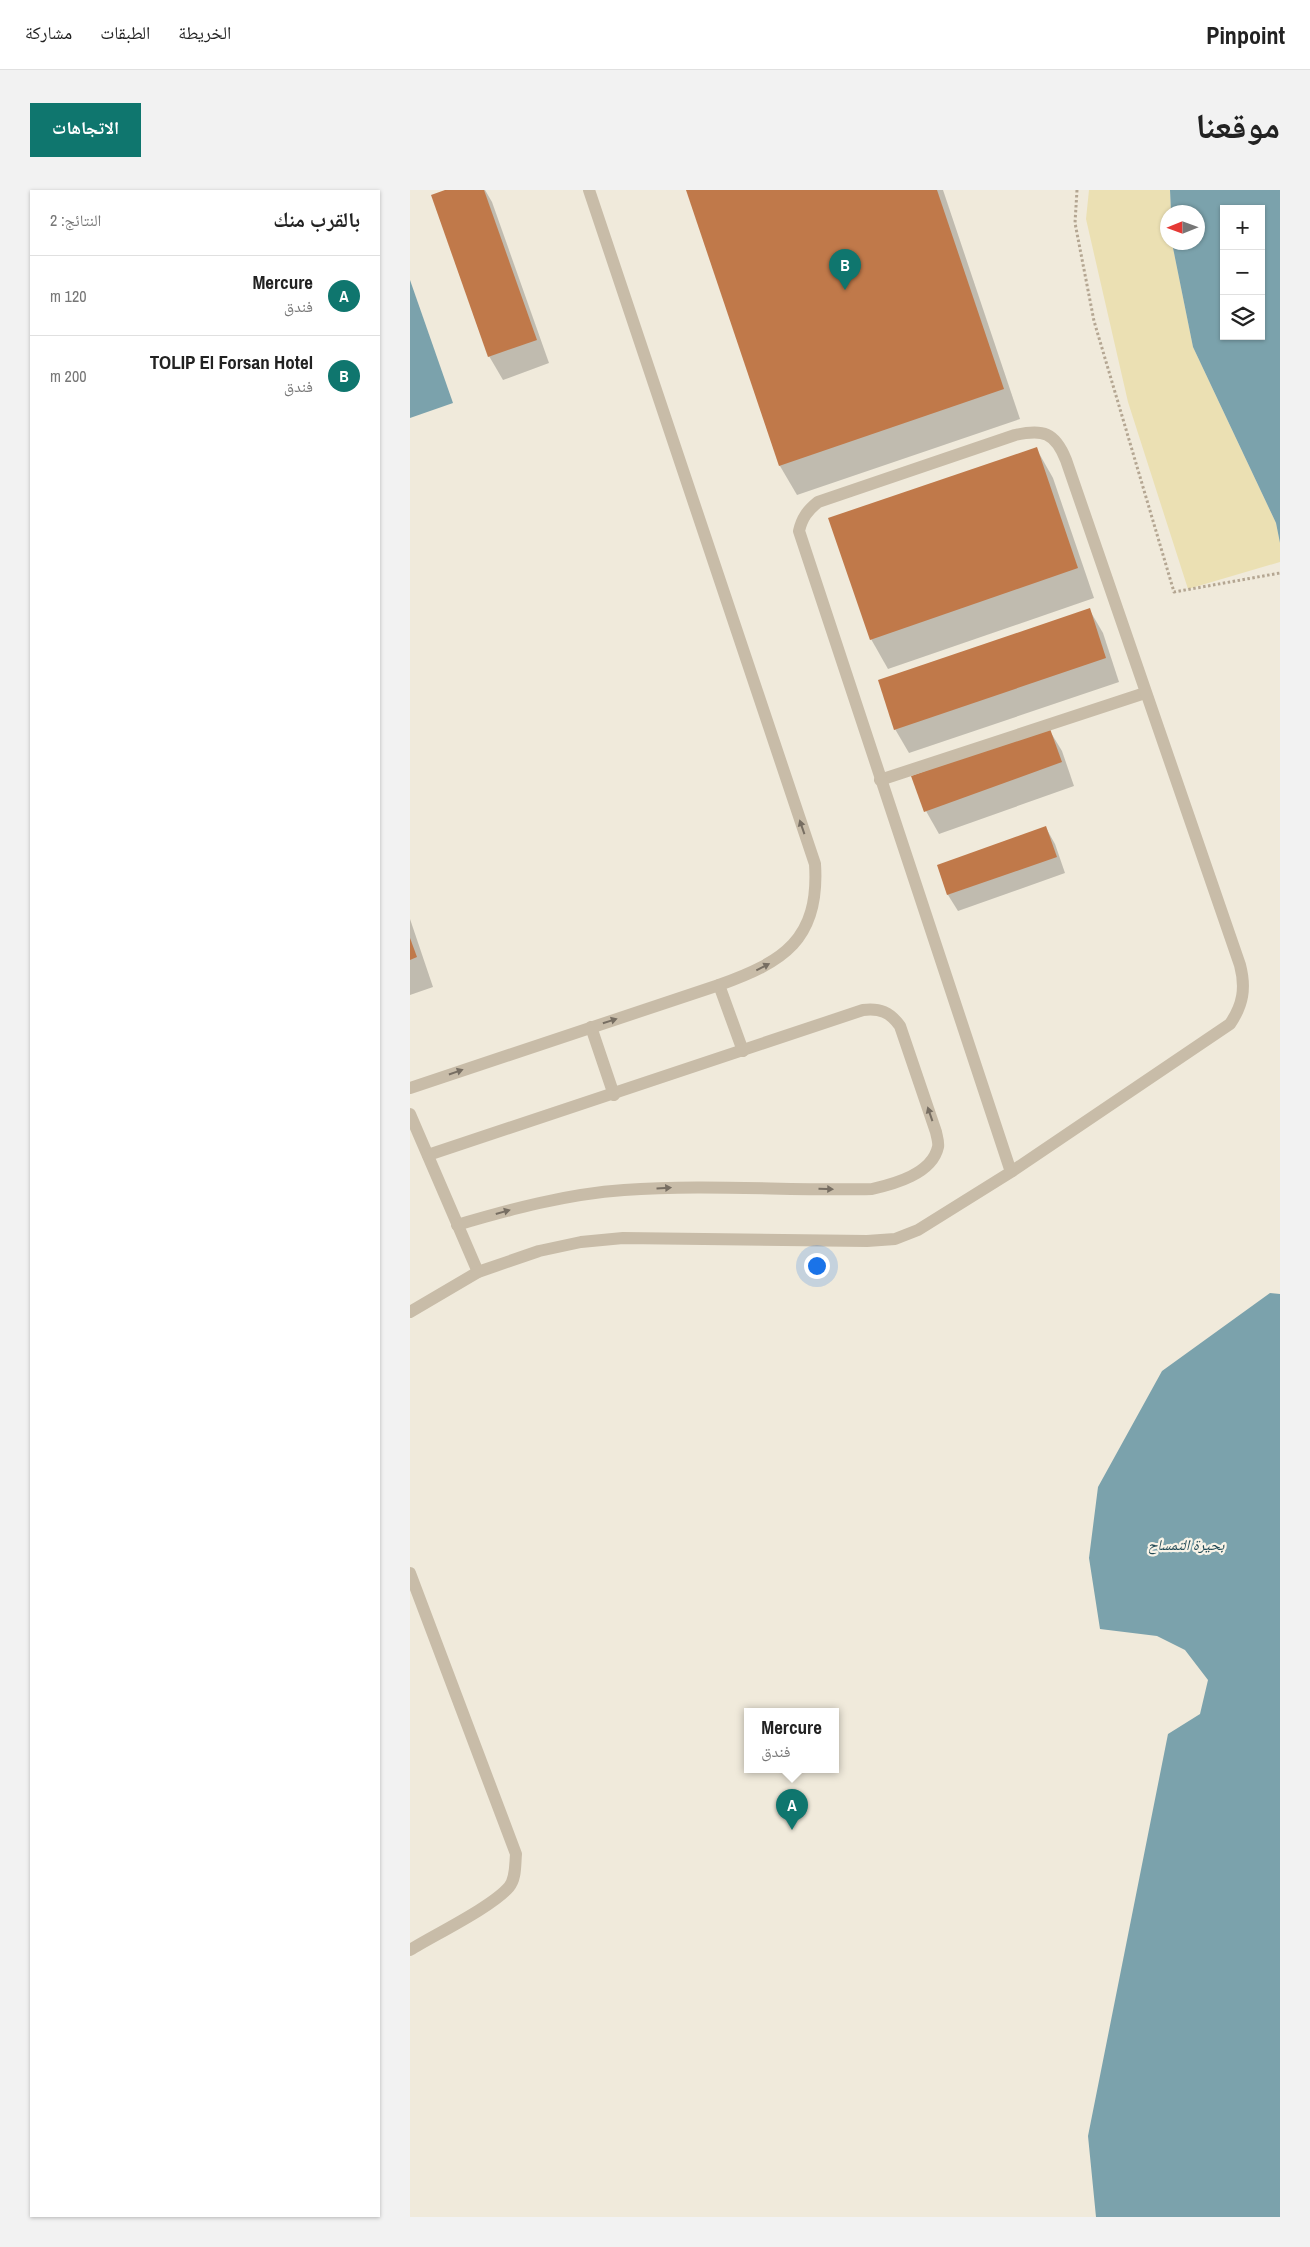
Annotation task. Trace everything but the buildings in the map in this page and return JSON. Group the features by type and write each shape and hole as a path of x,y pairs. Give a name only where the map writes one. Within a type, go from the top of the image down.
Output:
{"lane":[{"path":"410,1088 719,985 767,966 787,951 802,932 812,910 816,886 815,864 589,190"},
{"path":"410,1312 478,1272 539,1251 581,1242 615,1239 867,1241 895,1239 918,1230 1012,1172 1218,1034 1230,1024 1239,1011 1243,996 1244,980 1240,965 1061,446 1050,434 1032,432 1015,435 818,502 808,510 801,521 799,532 1012,1172"},
{"path":"880,780 1145,692"},
{"path":"719,985 743,1051"},
{"path":"428,1155 614,1095 863,1010 874,1009 885,1011 894,1017 900,1026 936,1132 938,1146 933,1159 924,1169 886,1186 872,1189 678,1187 622,1190 566,1198 456,1225"},
{"path":"591,1027 614,1095"},
{"path":"410,1114 456,1225 478,1272"},
{"path":"410,1573 516,1854 515,1870 510,1886 497,1898 410,1950"}],"path":[{"path":"1077,190 1075,222 1094,321 1174,592 1280,573"}],"sand":[{"path":"1089,190 1170,190 1171,205 1160,205 1160,250 1173,250 1193,347 1276,523 1280,543 1280,562 1188,589 1128,402 1086,219"}],"water":[{"path":"1170,190 1280,190 1280,543 1276,523 1193,347 1173,250 1205,250 1205,205 1171,205"},
{"path":"410,280 453,403 410,418"},
{"name":"بحيرة التمساح","path":"1270,1293 1280,1294 1280,2217 1096,2217 1088,2136 1168,1734 1200,1714 1208,1680 1185,1650 1157,1636 1100,1629 1089,1558 1098,1487 1162,1371"}],"place":[{"name":"TOLIP El Forsan Hotel","path":"845,290"},
{"name":"Mercure","path":"792,1830"}]}
